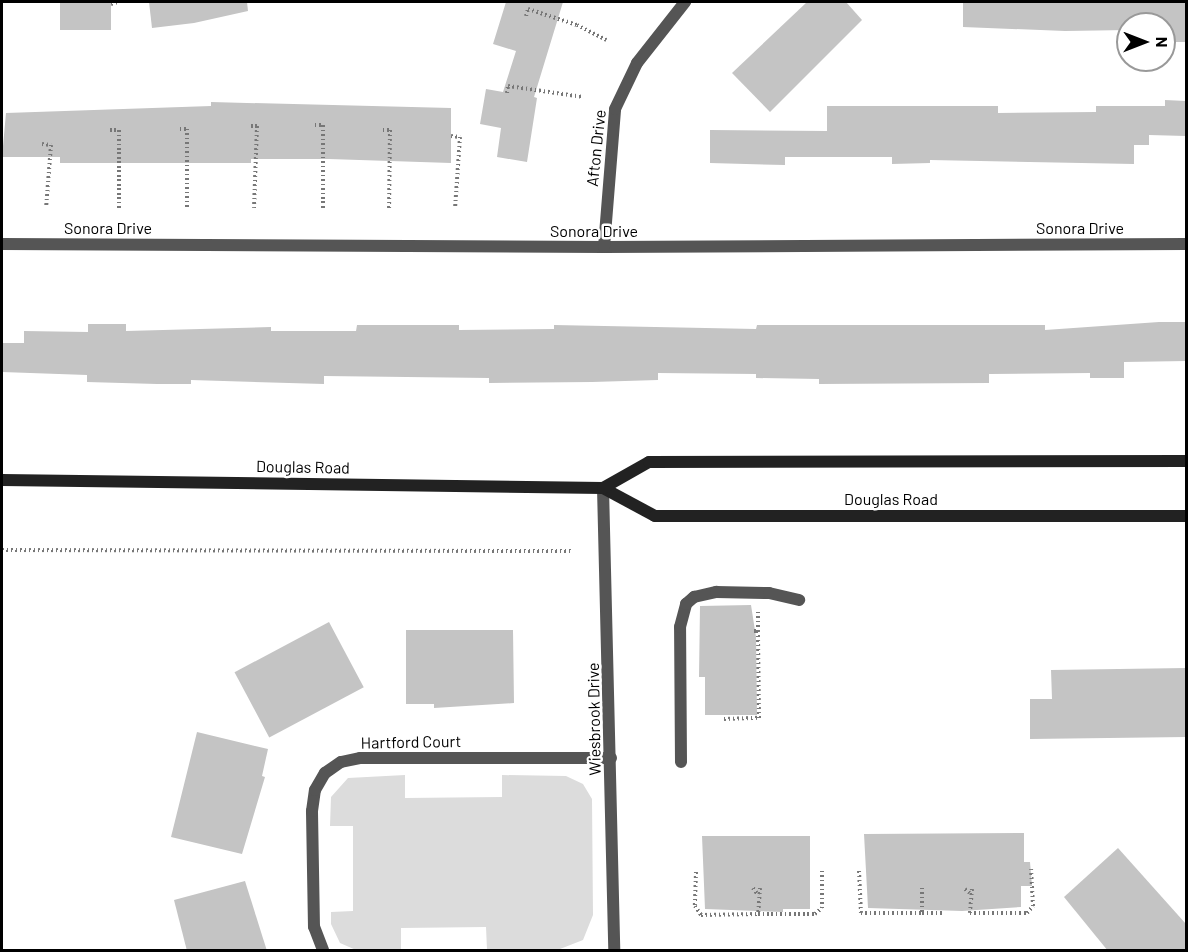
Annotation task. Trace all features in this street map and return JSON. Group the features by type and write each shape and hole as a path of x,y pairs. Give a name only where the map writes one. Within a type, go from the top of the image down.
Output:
{"street":[{"name":"Afton Drive","path":"604,247 615,109 637,63 685,2"},
{"name":"Sonora Drive","path":"2,244 604,247 1186,244"},
{"path":"603,488 649,462 1186,461"},
{"name":"Douglas Road","path":"2,480 603,488 656,516 1186,516"},
{"name":"Wiesbrook Drive","path":"603,488 614,951"},
{"path":"681,762 680,627 686,603 694,597 716,592 769,593 799,600"},
{"name":"Hartford Court","path":"323,951 314,927 312,811 315,790 325,773 341,762 360,758 611,758"}],"path":[{"path":"111,4 118,2"},
{"path":"526,16 528,9 606,40"},
{"path":"507,93 508,86 583,97"},
{"path":"315,125 322,125 322,208"},
{"path":"251,126 257,126 254,208"},
{"path":"180,129 187,129 187,208"},
{"path":"110,130 119,130 119,209"},
{"path":"383,130 390,130 389,208"},
{"path":"451,136 460,137 455,208"},
{"path":"42,144 51,145 46,208"},
{"path":"2,550 571,551"},
{"path":"724,718 759,718 758,631"},
{"path":"964,889 971,891 970,913 1027,913 1033,906 1031,869"},
{"path":"696,872 695,906 701,915 758,915 818,913 822,908 822,871"},
{"path":"859,871 861,913 944,913"},
{"path":"753,888 758,896"},
{"path":"758,915 760,888"},
{"path":"920,889 922,913"}],"shaded area":[{"path":"405,775 405,798 502,797 502,775 566,776 583,784 592,799 593,915 583,940 560,949 487,950 486,927 401,928 401,950 356,950 340,943 331,924 331,912 353,911 353,826 330,826 331,797 348,778"}],"building":[{"path":"60,2 111,2 111,30 60,30"},
{"path":"149,2 247,2 248,11 194,23 152,28"},
{"path":"506,2 563,2 534,97 537,98 527,162 497,157 501,128 480,124 486,89 503,92 516,51 493,44"},
{"path":"807,2 846,2 862,20 770,112 732,73"},
{"path":"963,2 1186,2 1186,42 1176,42 1176,12 1116,12 1116,30 1065,31 963,27"},
{"path":"1165,100 1186,101 1186,136 1149,135 1149,145 1134,145 1134,164 930,160 930,163 892,164 892,157 785,157 785,165 710,163 710,130 827,131 827,106 998,106 998,113 1096,112 1096,106 1165,106"},
{"path":"211,102 451,108 451,163 251,159 251,163 60,163 60,157 2,157 6,113 211,106"},
{"path":"1186,322 1186,361 1124,362 1124,378 1090,378 1090,373 989,374 989,383 819,384 819,379 756,378 756,374 658,373 658,380 592,382 489,383 489,378 324,376 324,384 191,380 191,384 157,384 87,382 87,375 2,372 2,343 24,343 24,331 88,332 88,324 126,324 126,331 271,327 271,331 356,331 357,325 459,325 459,330 554,329 554,325 756,329 757,325 1045,325 1045,330"},
{"path":"751,605 756,637 757,715 705,715 705,677 699,677 700,606"},
{"path":"329,622 364,687 269,738 235,672"},
{"path":"406,630 513,630 514,703 434,708 434,704 406,704"},
{"path":"1186,668 1186,737 1030,739 1030,699 1052,699 1051,670"},
{"path":"197,732 268,749 262,776 265,777 242,854 171,837"},
{"path":"1024,833 1024,862 1030,862 1032,886 1021,886 1021,907 962,911 868,908 864,834"},
{"path":"702,836 810,836 810,909 783,909 783,912 705,909"},
{"path":"1118,848 1186,924 1186,951 1108,951 1064,897"},
{"path":"245,881 267,951 187,951 174,900"}]}
